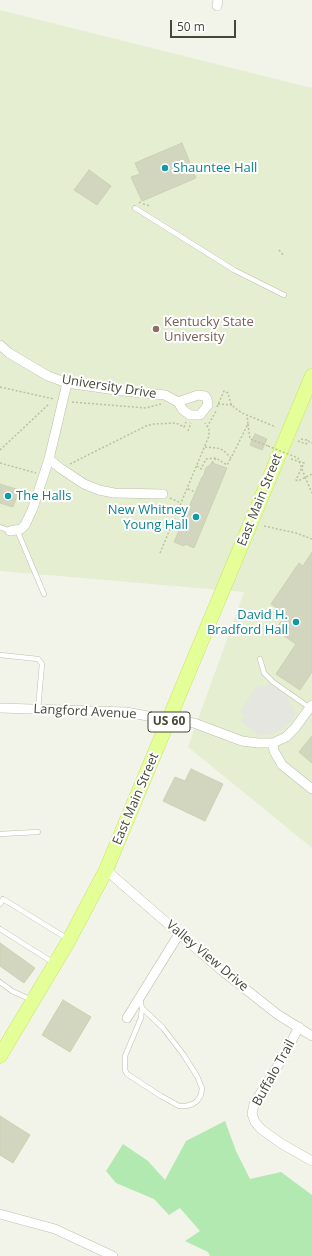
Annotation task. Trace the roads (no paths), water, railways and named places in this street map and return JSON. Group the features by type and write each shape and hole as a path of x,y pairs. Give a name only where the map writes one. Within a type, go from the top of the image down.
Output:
{"main road":[{"name":"East Main Street","path":"0,1056 70,940 106,870 312,376"}],"street":[{"name":"University Drive","path":"0,345 48,376 68,383 165,395 178,402"},
{"path":"14,530 25,525 28,519 49,459 68,383"},
{"path":"201,395 207,399 208,405 200,415 191,418 178,402 201,395"},
{"path":"49,459 84,484 99,490 114,493 163,494"},
{"path":"311,707 296,728 286,737 273,743 274,751 282,765 312,789"},
{"name":"Langford Avenue","path":"0,708 126,712 194,723 242,741 273,743"},
{"name":"Valley View Drive","path":"106,870 220,969 277,1014 312,1036"},
{"path":"126,1018 179,934"},
{"name":"Buffalo Trail","path":"299,1027 282,1059 254,1104 252,1114 255,1122 261,1129 282,1144 312,1161"},
{"path":"0,1214 55,1229 113,1256"}],"lane":[{"path":"135,208 228,266 284,295"},
{"path":"0,527 14,530 44,594"},
{"path":"0,654 38,659 42,664 38,709"},
{"path":"260,659 264,674 273,682 311,707"},
{"path":"0,834 38,832"},
{"path":"0,904 3,899 70,940"},
{"path":"0,928 55,964"},
{"path":"0,982 12,991 33,1000"},
{"path":"139,998 142,1008 141,1018 125,1056 124,1070 127,1074 179,1106 193,1104 201,1096 202,1088 197,1076 183,1054 163,1028 142,1008"}],"place":[{"name":"Shauntee Hall","path":"165,168"},
{"name":"Kentucky State University","path":"156,329"},
{"name":"The Halls","path":"8,496"},
{"name":"New Whitney Young Hall","path":"196,517"},
{"name":"David H. Bradford Hall","path":"296,622"}]}
